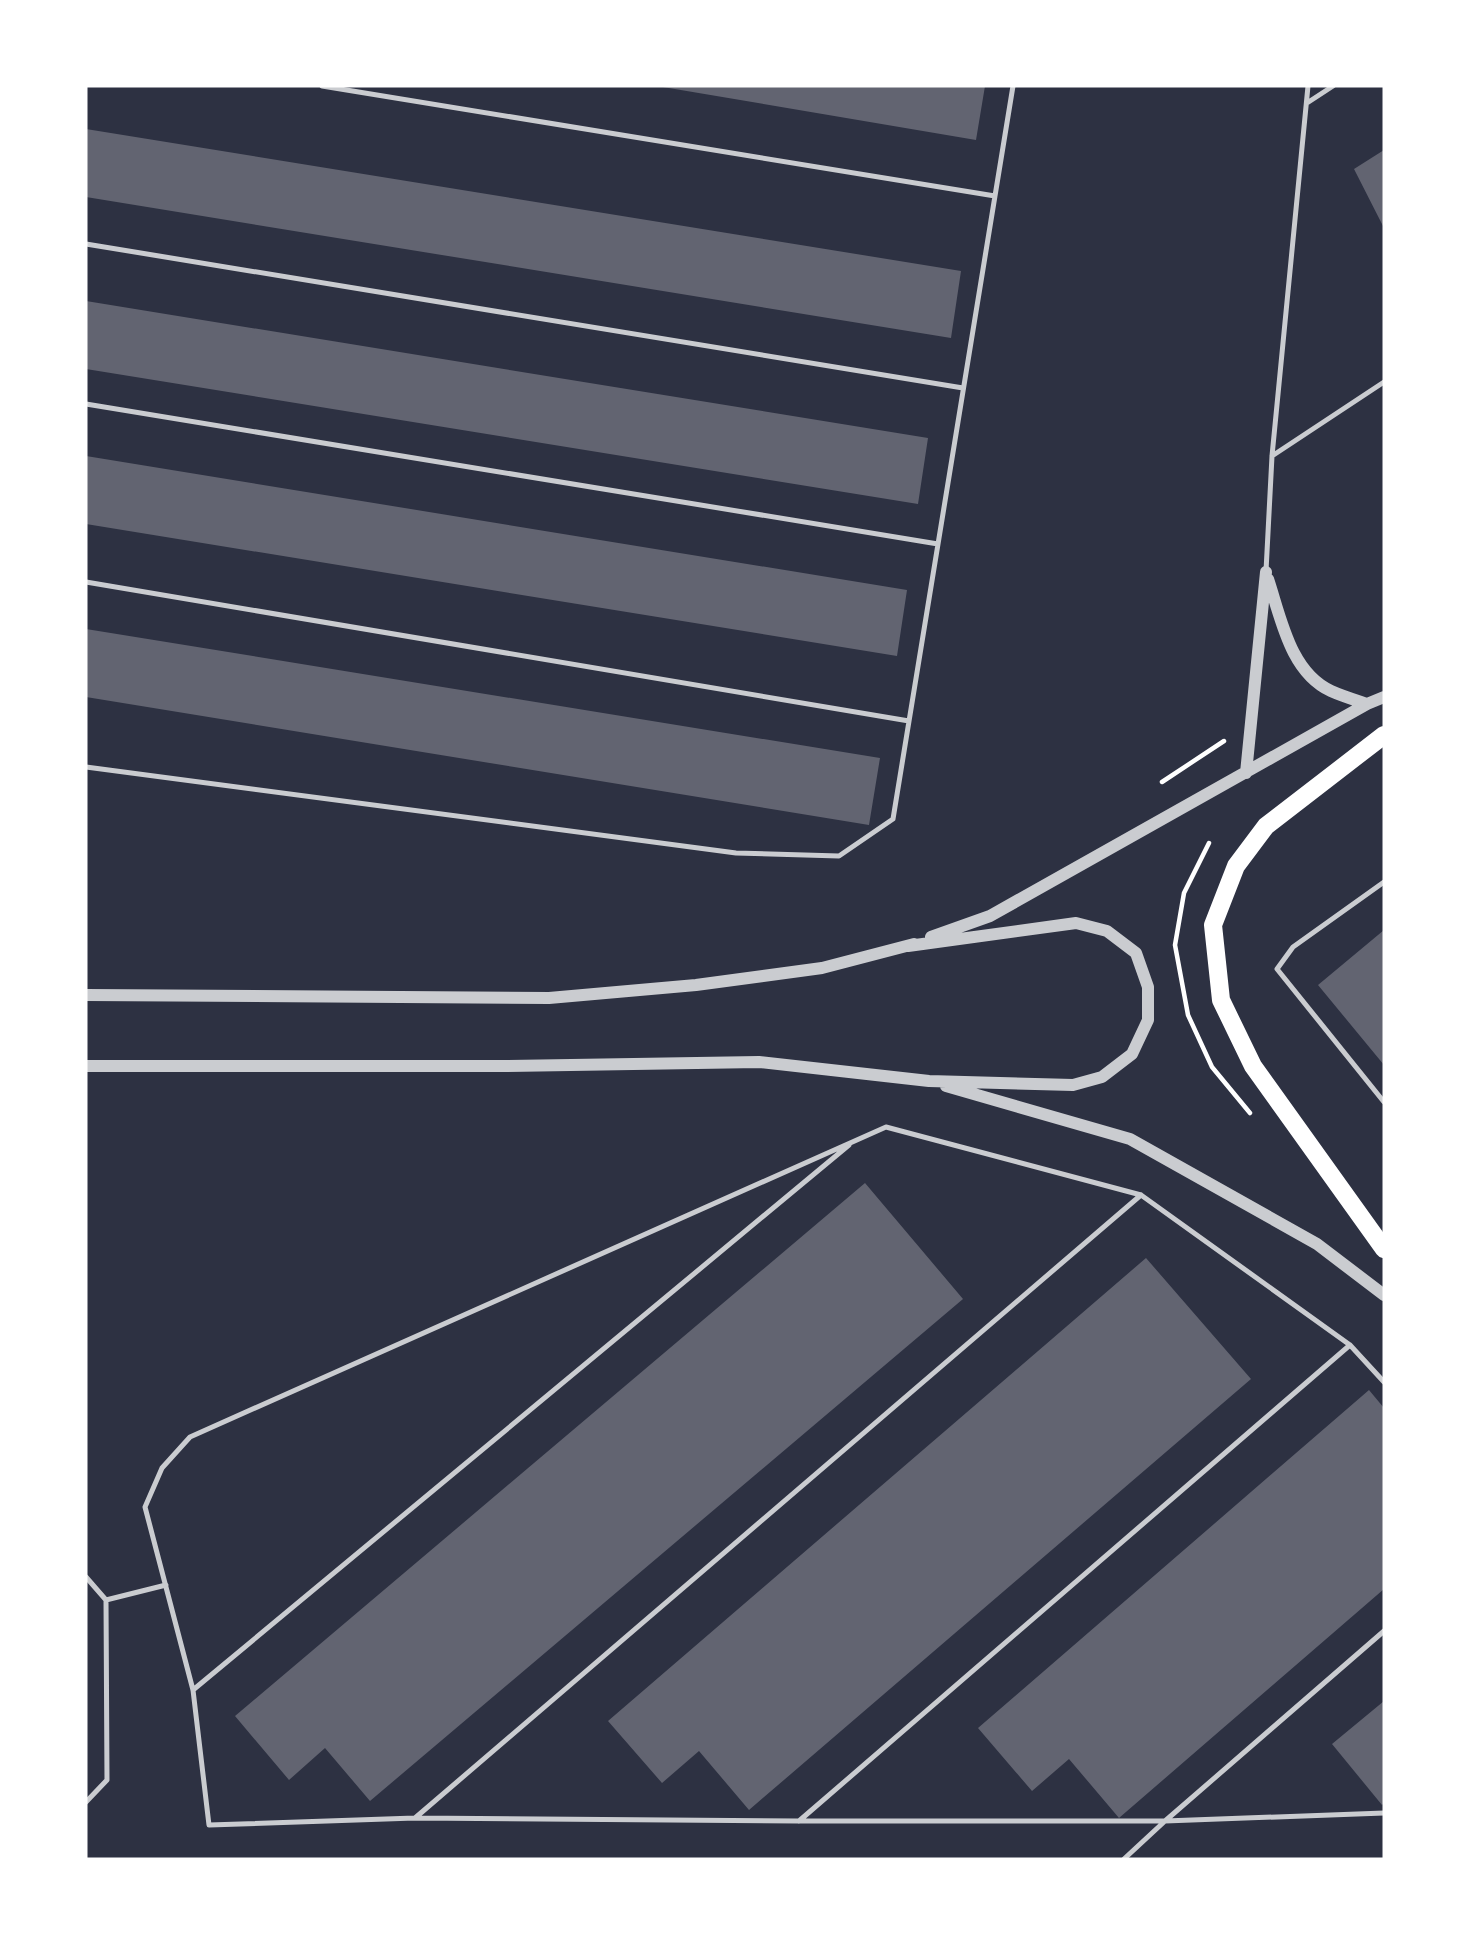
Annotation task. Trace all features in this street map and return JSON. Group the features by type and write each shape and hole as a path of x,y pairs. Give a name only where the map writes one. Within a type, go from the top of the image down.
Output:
{"main road":[{"path":"1384,735 1266,825 1237,866 1213,925 1221,1000 1253,1066 1384,1249"}],"street":[{"path":"1266,572 1289,645 1310,677 1330,691 1367,704"},
{"path":"1245,773 1266,572"},
{"path":"86,995 549,998 696,985 822,968 908,946 990,916 1384,696"},
{"path":"86,1066 508,1066 759,1062 929,1081 1073,1085 1102,1077 1132,1054 1148,1020 1148,987 1136,953 1107,931 1076,923 908,946"},
{"path":"929,1081 1130,1139 1317,1244 1384,1295"}],"lane":[{"path":"322,86 995,195"},
{"path":"86,766 736,853 839,856 893,819 1013,86"},
{"path":"1266,572 1272,456 1308,86"},
{"path":"1307,103 1333,86"},
{"path":"86,244 963,388"},
{"path":"1272,456 1384,382"},
{"path":"86,404 938,544"},
{"path":"86,582 909,721"},
{"path":"1384,882 1293,947 1277,969 1384,1102"},
{"path":"1384,1382 1350,1345 1141,1195 886,1127 190,1437 162,1468 145,1507 193,1690 209,1825 415,1818 1165,1821 1384,1813"},
{"path":"193,1690 854,1141"},
{"path":"415,1818 1141,1195"},
{"path":"798,1821 1350,1345"},
{"path":"86,1577 106,1600 107,1780 86,1802"},
{"path":"106,1600 166,1585"},
{"path":"1124,1859 1384,1631"}],"path":[{"path":"1161,782 1231,736"}],"building":[{"path":"657,86 985,86 976,140"},
{"path":"86,129 961,271 951,338 86,197"},
{"path":"1384,150 1384,228 1354,169"},
{"path":"86,301 928,438 918,504 86,369"},
{"path":"86,456 907,590 897,656 86,524"},
{"path":"86,629 880,758 869,825 86,697"},
{"path":"1384,930 1384,1065 1318,985"},
{"path":"865,1183 963,1299 370,1801 325,1748 289,1780 235,1716"},
{"path":"1146,1258 1251,1379 749,1810 699,1751 662,1783 608,1721"},
{"path":"1369,1390 1384,1408 1384,1589 1119,1818 1069,1759 1032,1791 978,1728"},
{"path":"1384,1701 1384,1803 1382,1805 1332,1744"}]}
